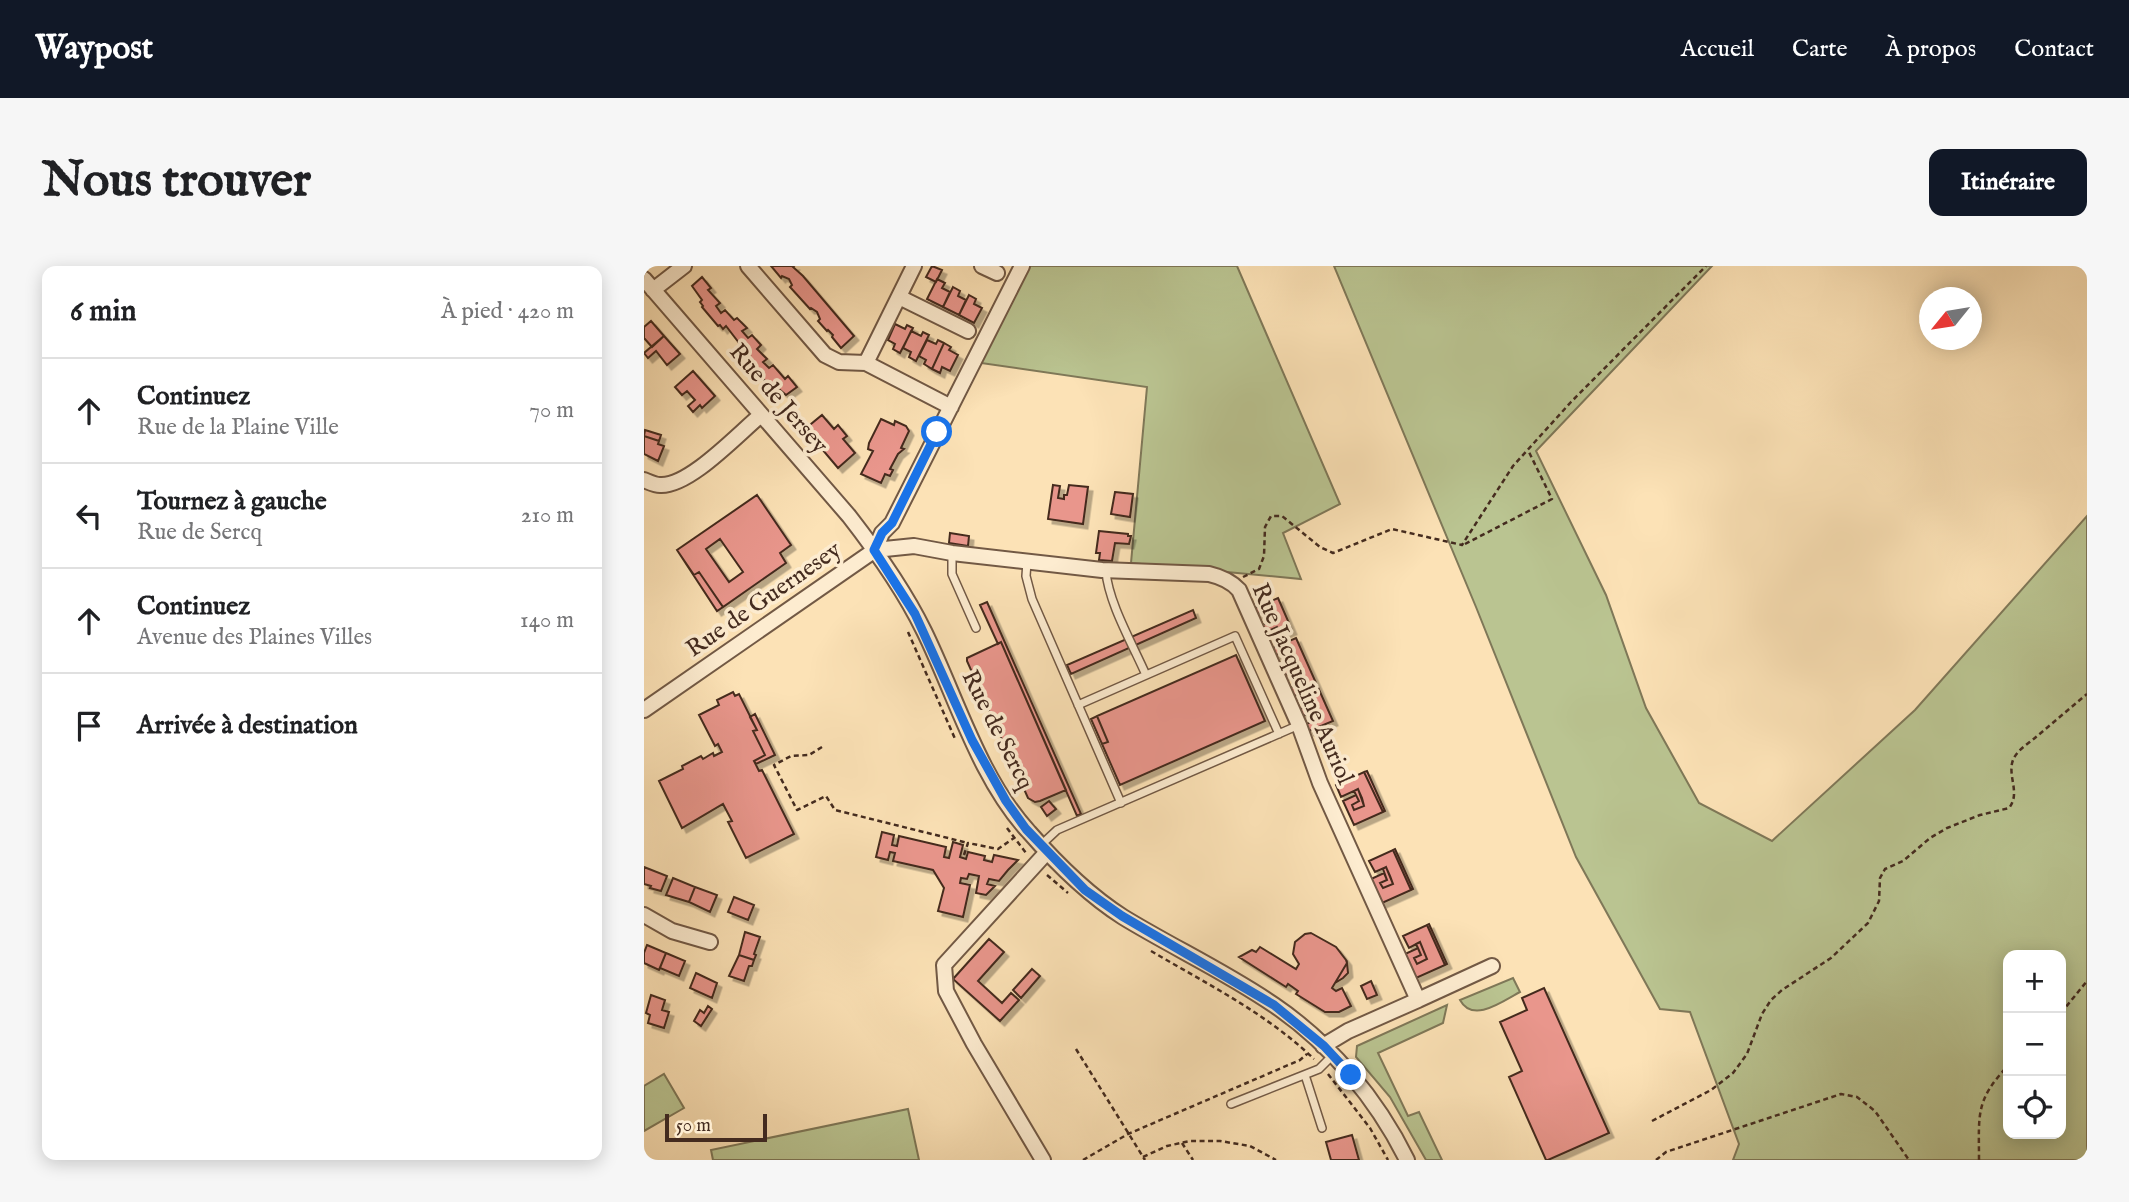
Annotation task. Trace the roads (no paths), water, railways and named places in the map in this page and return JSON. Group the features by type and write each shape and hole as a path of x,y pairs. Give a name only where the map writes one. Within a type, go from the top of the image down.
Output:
{"street":[{"path":"649,285 684,266"},
{"path":"748,266 825,355 839,362 866,363 951,407"},
{"path":"866,363 914,266"},
{"path":"982,266 997,273"},
{"path":"874,550 882,533 892,523 1022,266"},
{"name":"Rue de Jersey","path":"649,285 849,516 874,550"},
{"path":"899,297 968,331"},
{"path":"644,480 659,485 677,482 692,474 761,415"},
{"name":"Rue Jacqueline Auriol","path":"874,550 914,545 952,553 1106,571 1209,574 1233,583 1239,590 1299,725 1320,783 1418,1000"},
{"name":"Rue de Guernesey","path":"644,710 874,550"},
{"name":"Rue de Sercq","path":"874,550 924,631 972,740 1021,823 1085,890 1274,1005 1328,1051 1368,1097 1407,1160"},
{"path":"1043,1160 946,991 944,965 1044,849"},
{"path":"644,915 672,930 710,942"},
{"path":"1328,1051 1348,1031 1492,966"}],"lane":[{"path":"952,553 952,574 976,628"},
{"path":"1027,562 1026,576 1032,598 1121,803"},
{"path":"1106,571 1111,596 1146,675"},
{"path":"1078,705 1235,636 1279,734"},
{"path":"1044,849 1057,830 1299,725"},
{"path":"1231,1104 1322,1066 1328,1051"},
{"path":"1305,1075 1322,1128"}]}
